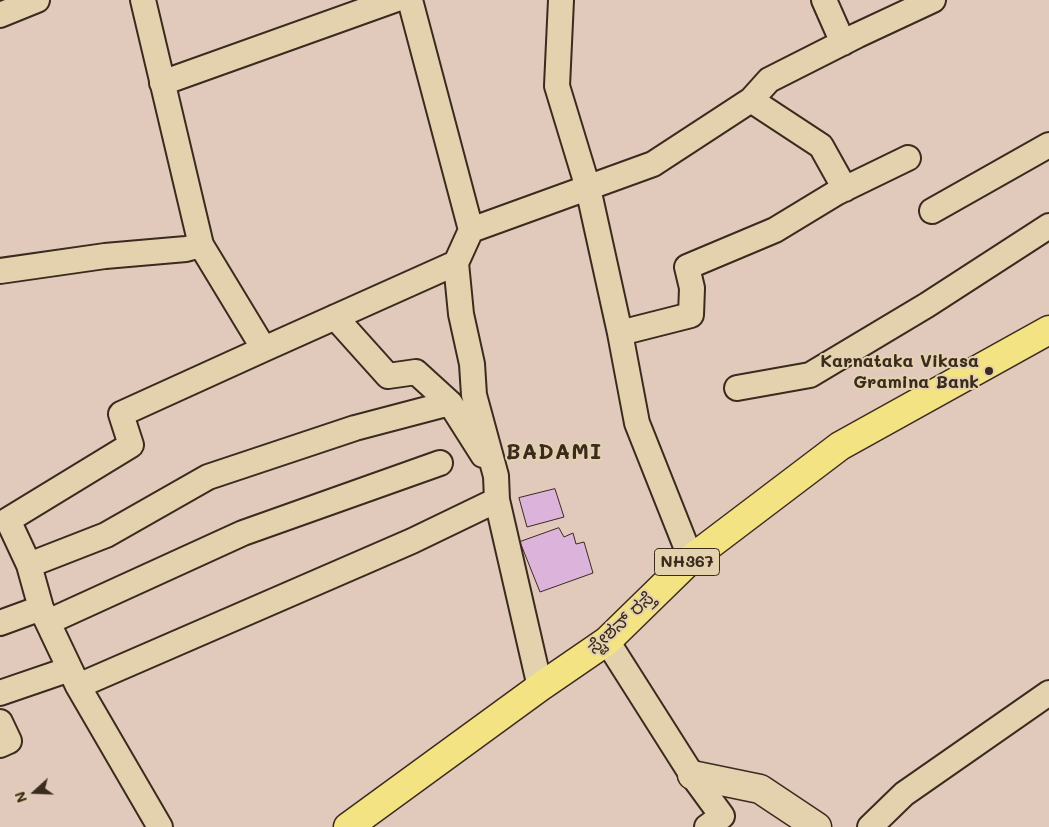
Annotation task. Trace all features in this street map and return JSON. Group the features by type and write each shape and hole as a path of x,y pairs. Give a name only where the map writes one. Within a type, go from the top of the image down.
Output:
{"highway":[{"name":"ಸ್ಟೇಶನ್ ರಸ್ತೆ","path":"348,827 607,640 691,558 840,446 1049,330"}],"street":[{"path":"0,15 37,0"},
{"path":"143,0 201,245 264,348"},
{"path":"410,0 472,230 456,264 461,314 472,364 474,395 496,476 497,500 540,687"},
{"path":"561,0 557,86 588,188 620,333 636,423 691,558"},
{"path":"824,0 843,43"},
{"path":"472,230 653,164 751,100 769,80 934,0"},
{"path":"162,83 383,2"},
{"path":"751,100 821,146 845,189"},
{"path":"932,211 1049,145"},
{"path":"620,333 691,314 692,288 687,267 775,230 845,189 908,158"},
{"path":"737,388 810,375 927,305 1049,226"},
{"path":"0,271 105,256 186,249 201,245"},
{"path":"160,827 74,678 44,615 29,565 8,520 131,445 121,414 264,348 456,264"},
{"path":"335,317 388,376 416,372 450,403 496,476"},
{"path":"29,565 106,535 208,476 355,428 450,403"},
{"path":"0,623 44,615 243,533 440,463"},
{"path":"0,693 74,678 412,541 497,500"},
{"path":"607,640 692,775 719,823"},
{"path":"870,827 904,794 1049,693"},
{"path":"0,722 9,741 0,745"},
{"path":"692,775 760,789 817,827"}],"building":[{"path":"555,489 564,517 527,527 519,498"},
{"path":"559,528 564,537 573,533 576,544 584,542 593,573 540,592 520,542"}],"place":[{"name":"Karnataka Vikasa Gramina Bank","path":"989,371"}],"district":[{"name":"BADAMI","path":"554,452"}]}
